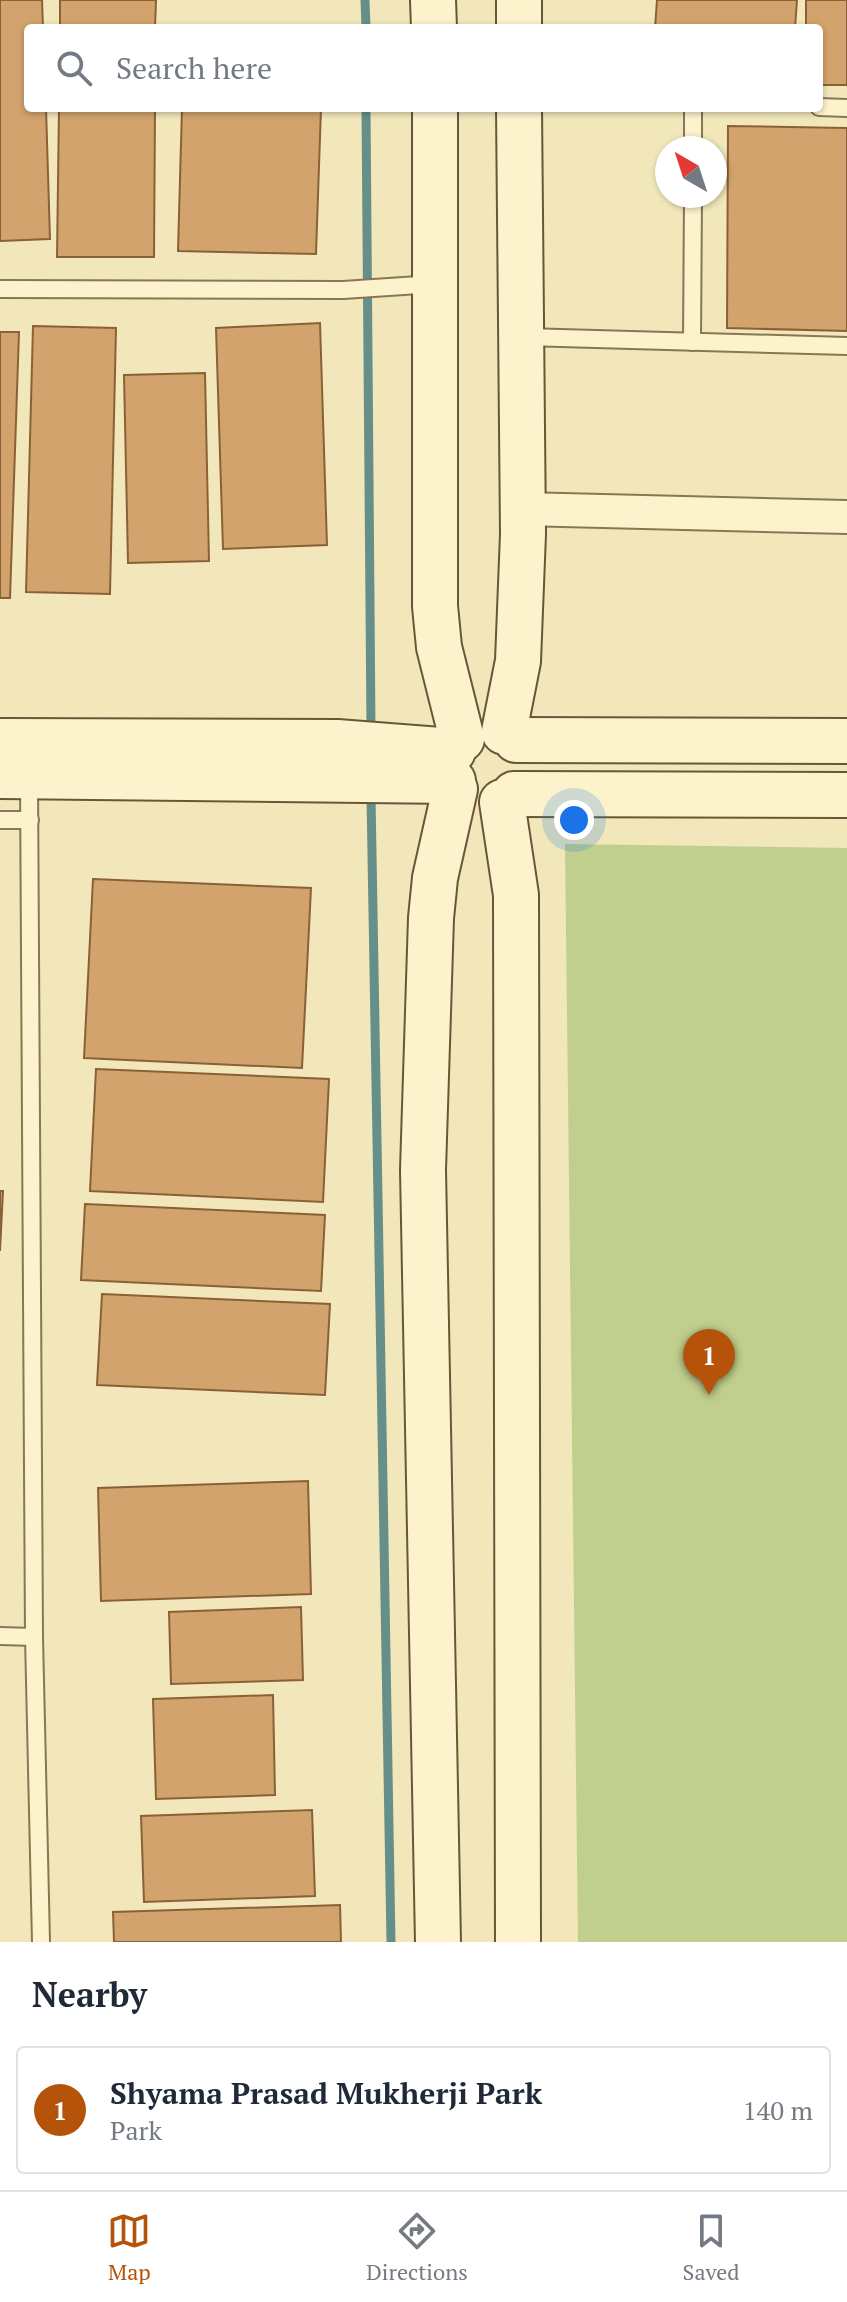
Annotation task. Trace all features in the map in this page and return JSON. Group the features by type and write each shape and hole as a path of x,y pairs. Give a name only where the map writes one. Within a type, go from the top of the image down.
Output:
{"street":[{"path":"433,0 434,24"},
{"path":"519,0 519,24"},
{"path":"435,112 435,606 439,647 474,756 473,802 487,805 508,798 847,795"},
{"path":"438,1942 423,1170 431,918 435,878 474,756 518,661 522,509 519,112"},
{"path":"522,509 847,517"},
{"path":"0,741 337,742 474,756 524,753 526,767 523,782 508,798 516,895 518,1942"},
{"path":"15,776 847,741"}],"lane":[{"path":"823,107 847,108"},
{"path":"693,112 693,136"},
{"path":"692,342 693,208"},
{"path":"0,289 343,290 437,284"},
{"path":"521,336 847,346"},
{"path":"15,776 30,820 34,1637 41,1942"},
{"path":"0,820 30,820"},
{"path":"0,1636 34,1637"}],"green space":[{"path":"565,844 847,848 847,1942 578,1942"}],"building":[{"path":"0,0 42,0 43,24 24,24 24,112 46,112 50,239 0,241"},
{"path":"60,0 156,0 155,24 60,24"},
{"path":"657,0 797,0 795,24 655,24"},
{"path":"806,0 847,0 847,85 823,85 823,24 806,24"},
{"path":"59,112 155,112 154,257 57,257"},
{"path":"182,112 321,112 316,254 178,251"},
{"path":"728,126 847,128 847,331 727,328"},
{"path":"320,323 327,545 223,549 216,328"},
{"path":"33,326 116,328 110,594 26,592"},
{"path":"0,332 19,332 10,598 0,598"},
{"path":"205,373 209,561 128,563 124,375"},
{"path":"93,879 311,888 302,1068 84,1058"},
{"path":"96,1069 329,1079 323,1202 90,1191"},
{"path":"0,1191 3,1191 0,1251"},
{"path":"85,1204 325,1215 321,1291 81,1280"},
{"path":"102,1294 330,1304 325,1395 97,1385"},
{"path":"308,1481 311,1594 101,1601 98,1488"},
{"path":"301,1607 303,1680 171,1684 169,1612"},
{"path":"273,1695 275,1795 156,1799 153,1699"},
{"path":"312,1810 315,1896 144,1902 141,1816"},
{"path":"340,1905 341,1942 114,1942 113,1912"}],"waterway":[{"path":"365,0 366,24"},
{"path":"366,112 371,729"},
{"path":"371,797 391,1942"}],"place":[{"name":"Shyama Prasad Mukherji Park","path":"709,1395"}]}
